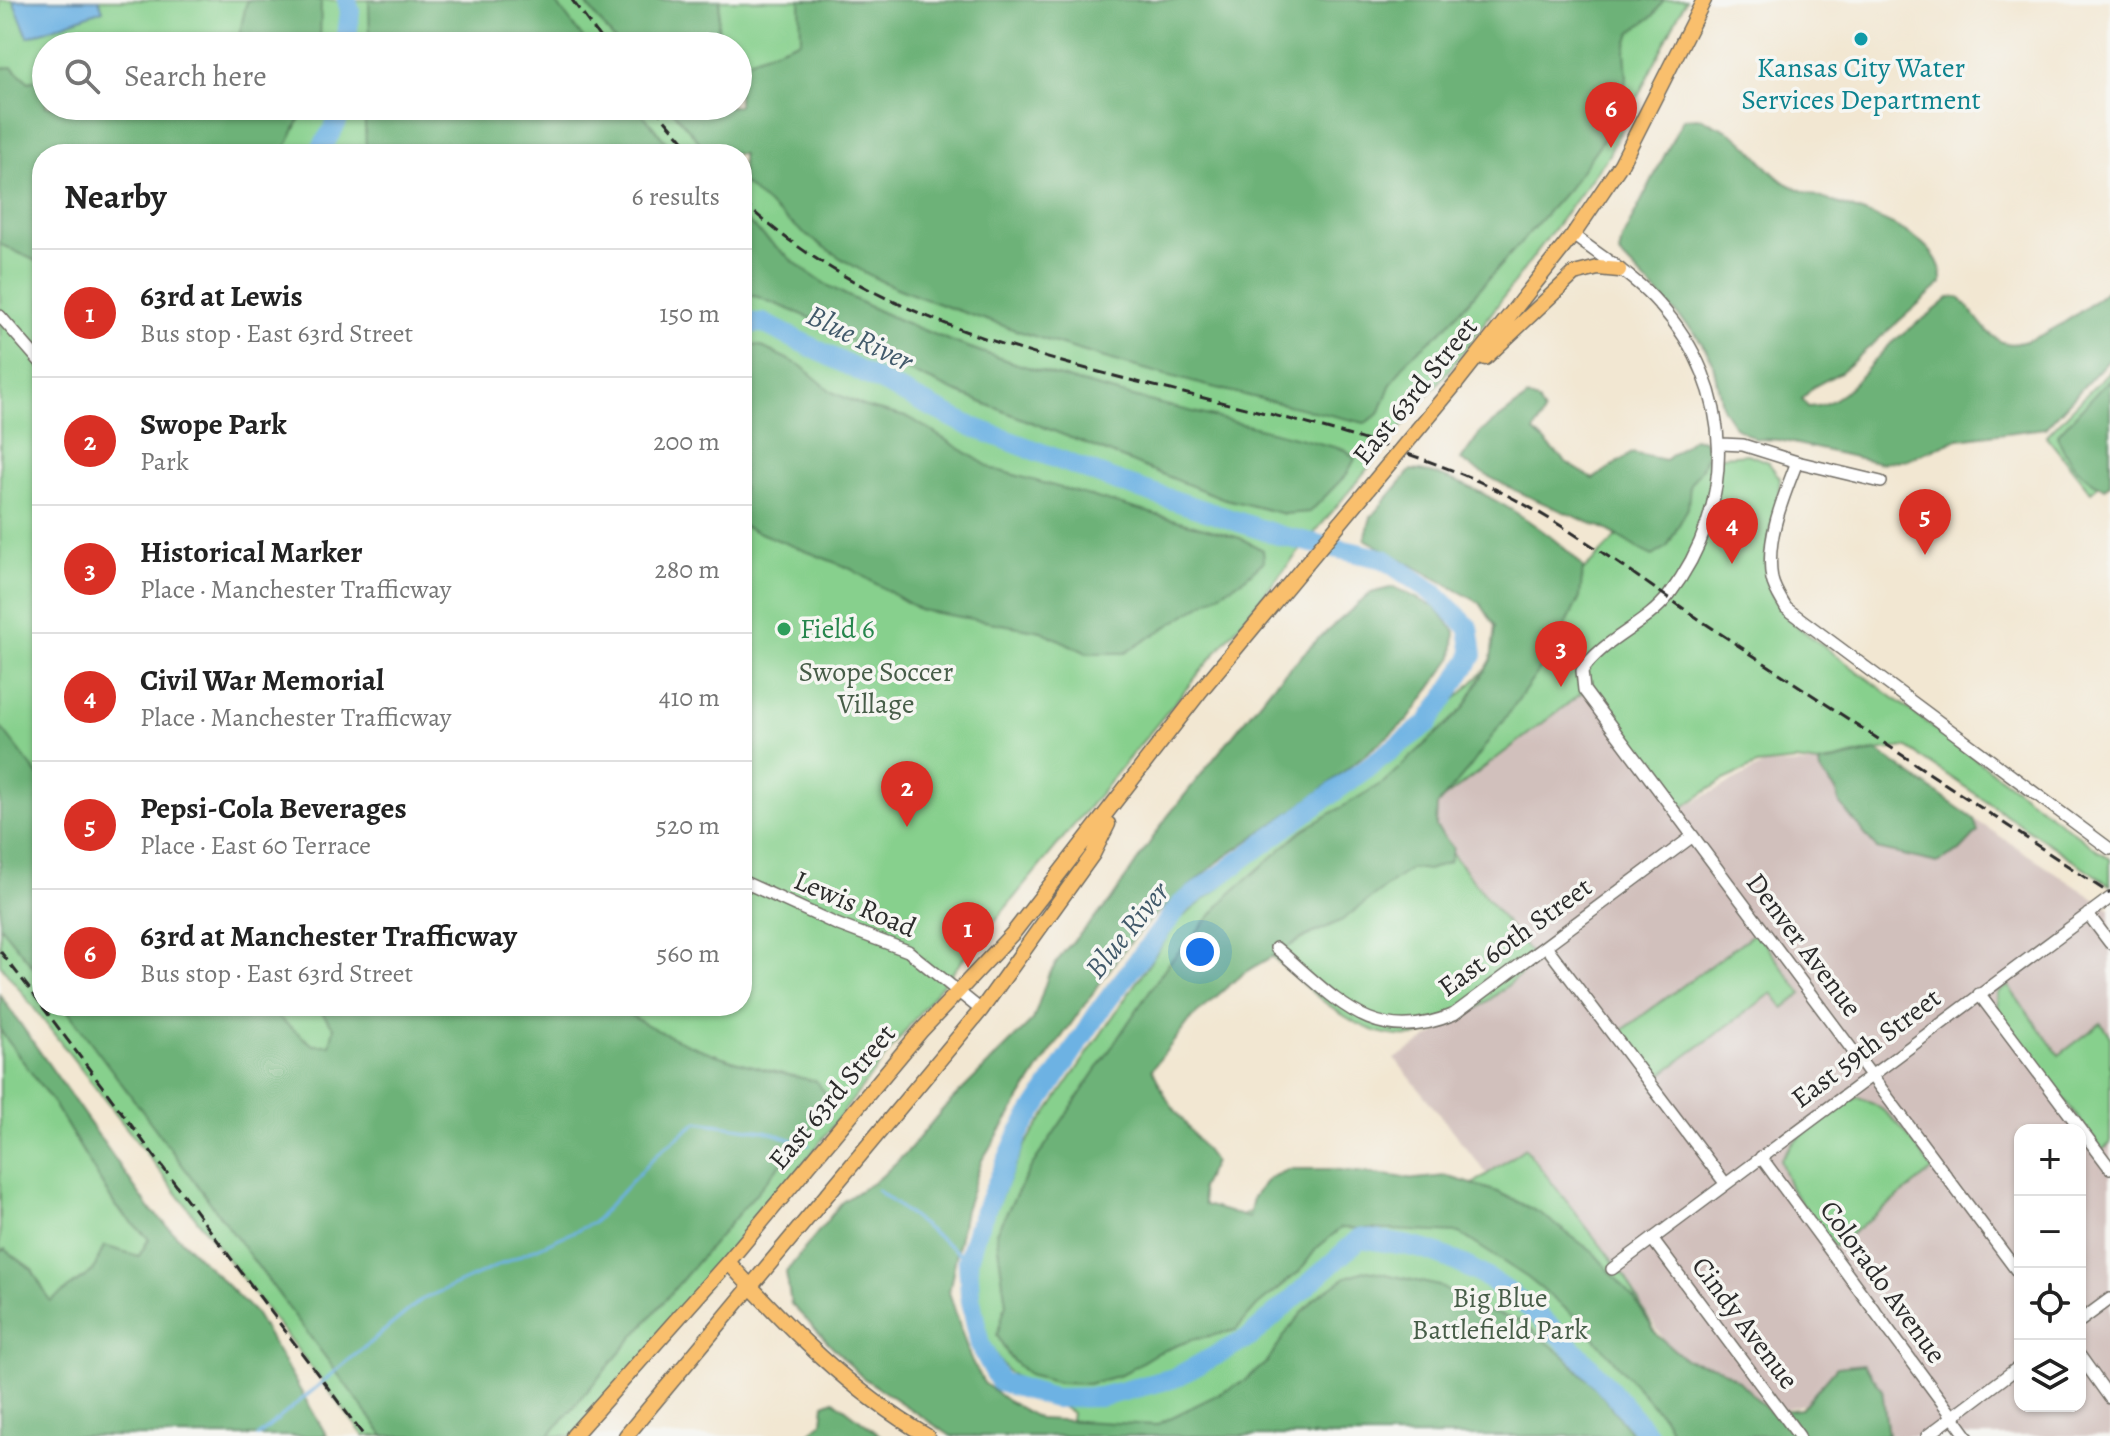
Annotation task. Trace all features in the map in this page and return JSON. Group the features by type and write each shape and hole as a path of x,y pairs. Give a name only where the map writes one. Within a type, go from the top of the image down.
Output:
{"main road":[{"name":"East 63rd Street","path":"573,1436 728,1262 958,991 1025,920 1202,689 1457,382 1573,235 1621,164 1704,0"},
{"path":"1457,382 1574,274 1598,268 1619,270"},
{"name":"East 63rd Street","path":"626,1436 981,1010 1093,854 1127,788"},
{"path":"728,1262 799,1339 846,1382 927,1436"}],"street":[{"path":"1573,235 1657,301 1685,338 1702,373 1721,444 1743,445 1797,462 1881,482"},
{"path":"0,316 32,353"},
{"name":"Denver Avenue","path":"1721,444 1709,520 1684,573 1667,598 1589,661 1581,679 1584,690 2015,1268"},
{"path":"1797,462 1782,500 1772,546 1772,581 1786,608 2110,849"},
{"name":"East 60th Street","path":"1276,948 1358,1014 1386,1026 1431,1024 1454,1014 1693,836"},
{"name":"Lewis Road","path":"752,886 836,924 908,951 981,1010"},
{"name":"East 59th Street","path":"1612,1269 2110,898"},
{"path":"2088,914 2110,943"},
{"path":"1546,946 1725,1183"},
{"path":"1979,994 2110,1168"},
{"name":"Colorado Avenue","path":"1761,1157 1967,1436"},
{"name":"Cindy Avenue","path":"1652,1239 1799,1436"},
{"path":"2086,1317 2110,1299"},
{"path":"2086,1364 2110,1398"},
{"path":"1927,1436 2014,1370"}],"shaded area":[{"path":"1584,690 1680,809 1764,765 1819,764 1837,792 1840,804 1978,832 1974,819 2110,909 2110,1436 1888,1436 1884,1408 1859,1365 1805,1404 1779,1410 1679,1363 1612,1260 1487,1174 1395,1059 1447,1026 1422,815"}],"green space":[{"name":"Swope Soccer Village","path":"0,0 1686,0 1608,156 1453,365 923,1008 728,1262 573,1436 364,1436 40,1016 752,1016 752,144 32,144 32,1005 0,964"},
{"path":"247,0 321,0 320,32 240,32"},
{"path":"369,0 554,0 578,32 370,32"},
{"path":"583,0 720,0 719,32 608,32"},
{"path":"800,0 1664,0 1653,16 1631,32 1625,51 1627,78 1607,134 1568,189 1444,329 1408,359 1390,386 1379,414 1365,423 1178,378 937,304 862,271 808,236 752,191 752,144 701,144 680,120 752,120 752,59 801,40"},
{"path":"12,67 29,82 32,81 32,120 299,120 288,144 32,144 32,259 0,244 0,68"},
{"path":"1701,118 1742,140 1784,182 1904,231 1925,245 1938,262 1942,283 1841,372 1813,387 1802,399 1808,407 1822,405 1845,391 1895,340 1949,298 1958,297 1990,333 2002,342 2013,344 2059,326 2110,287 2110,358 2045,428 1958,439 1909,459 1881,463 1779,440 1756,439 1735,427 1723,409 1712,360 1696,334 1619,254 1622,239 1683,119"},
{"path":"365,120 648,120 668,144 366,144"},
{"path":"752,226 825,284 898,320 960,345 1088,385 1346,450 1355,459 1347,474 1310,512 1284,514 1222,498 953,391 882,359 816,320 752,296"},
{"path":"752,345 800,365 832,392 866,407 910,418 993,469 1240,538 1263,550 1264,561 1245,578 1125,653 1087,653 1041,631 920,610 849,568 752,530"},
{"path":"2110,370 2110,476 2091,492 2046,436"},
{"path":"2110,378 2110,484 2104,488 2088,479 2075,466 2057,435"},
{"path":"1528,397 1538,401 1544,413 1534,432 1566,462 1593,479 1632,453 1665,460 1693,438 1704,440 1708,450 1702,468 1690,484 1688,508 1667,547 1653,556 1605,529 1513,489 1461,460 1481,432"},
{"name":"Big Blue Battlefield Park","path":"1748,454 1768,462 1780,478 1766,568 1768,584 1776,602 1790,621 2110,859 2110,885 1906,747 1867,752 1819,764 1796,761 1757,765 1722,781 1680,809 1590,687 1422,815 1537,962 1499,992 1459,1021 1430,1033 1405,1036 1381,1033 1358,1024 1336,1010 1258,944 1113,1063 1203,1236 1320,1176 1422,1219 1525,1148 1626,1278 1712,1436 1068,1436 1072,1413 1008,1372 968,1315 966,1274 1023,1148 1179,920 1460,695 1695,458"},
{"path":"1411,470 1431,473 1479,492 1549,536 1583,567 1580,597 1553,651 1471,766 1437,806 1436,827 1453,848 1449,862 1428,870 1411,868 1341,921 1307,936 1242,974 1192,1018 1152,1069 1167,1099 1214,1162 1201,1188 1205,1205 1249,1218 1253,1197 1269,1178 1289,1169 1332,1169 1416,1179 1446,1176 1498,1192 1540,1213 1594,1253 1635,1300 1657,1335 1685,1359 1715,1366 1739,1381 1770,1412 1801,1409 1837,1367 1863,1364 1882,1389 1888,1436 1674,1436 1664,1418 1577,1318 1528,1278 1459,1233 1341,1228 1317,1248 1299,1272 1257,1306 1236,1330 1191,1340 1155,1354 1121,1375 1088,1384 1059,1383 1029,1375 1010,1358 997,1335 1006,1304 996,1232 1031,1167 1167,965 1230,894 1303,830 1384,782 1464,708 1491,660 1495,626 1480,603 1365,539 1371,517"},
{"path":"1394,587 1435,607 1455,631 1453,657 1408,720 1312,797 1218,862 1151,919 1123,951 1043,1063 982,1160 965,1210 949,1292 970,1358 984,1383 1006,1400 1040,1419 1156,1425 1243,1382 1267,1362 1290,1327 1314,1299 1346,1277 1368,1270 1439,1286 1478,1309 1521,1321 1563,1355 1596,1388 1634,1436 951,1436 862,1377 791,1304 786,1272 842,1202 882,1176 943,1109 1033,1020 1048,976 1065,950 1109,903 1167,817 1274,684 1318,639 1371,593"},
{"path":"0,726 32,767 32,966 0,926"},
{"path":"1877,751 1974,819 1978,832 1960,851 1937,863 1877,849 1840,804 1837,792 1820,771 1819,764"},
{"path":"1756,932 1802,994 1784,1008 1772,993 1655,1079 1620,1032"},
{"path":"2008,986 2059,1055 2101,1023 2110,1035 2110,1144 2102,1150 2086,1129 2086,1124 2083,1124 1998,1011 1997,993"},
{"path":"0,995 150,1209 255,1313 327,1436 0,1436 0,1252 5,1249 32,1270 50,1301 93,1271 104,1246 139,1256 149,1239 116,1207 54,1104 0,1030"},
{"path":"71,1016 277,1016 313,1045 330,1045 334,1028 325,1016 632,1016 662,1033 712,1053 816,1081 826,1094 827,1110 549,1436 384,1436"},
{"path":"0,1030 54,1104 116,1207 149,1238 139,1256 93,1271 50,1302 32,1269 5,1250 0,1252"},
{"path":"1858,1097 1871,1102 1892,1118 1933,1170 1834,1247 1791,1189 1780,1160 1805,1132"},
{"path":"834,1400 881,1436 806,1436 822,1422 824,1404"}],"water":[{"path":"13,0 99,0 103,10 42,32 32,32 28,37"}],"waterway":[{"name":"Blue River","path":"347,0 350,11 348,32"},
{"name":"Blue River","path":"324,144 337,120"},
{"name":"Blue River","path":"752,323 763,323 970,426 1113,480 1281,536 1384,559 1435,594 1469,628 1473,655 1428,723 1180,905 1100,1010 1019,1133 977,1229 968,1260 970,1296 980,1345 1000,1382 1054,1398 1100,1397 1174,1378 1250,1337 1360,1238 1432,1252 1496,1284 1525,1305 1578,1354 1649,1436"},
{"path":"258,1436 421,1300 593,1223 658,1153 697,1122 765,1131 809,1145"},
{"path":"877,1190 968,1260"}],"railway":[{"path":"572,0 596,32"},
{"path":"665,120 686,144"},
{"path":"752,209 820,261 906,307 999,343 1387,447 1509,496 1600,551 2110,894"},
{"path":"0,951 32,992"},
{"path":"49,1016 364,1436"}],"place":[{"name":"Kansas City Water Services Department","path":"1861,39"},
{"name":"63rd at Manchester Trafficway","path":"1611,148"},
{"name":"Pepsi-Cola Beverages","path":"1925,555"},
{"name":"Civil War Memorial","path":"1732,564"},
{"name":"Field 6","path":"784,629"},
{"name":"Historical Marker","path":"1561,687"},
{"name":"Swope Park","path":"907,827"},
{"name":"63rd at Lewis","path":"968,968"}]}
